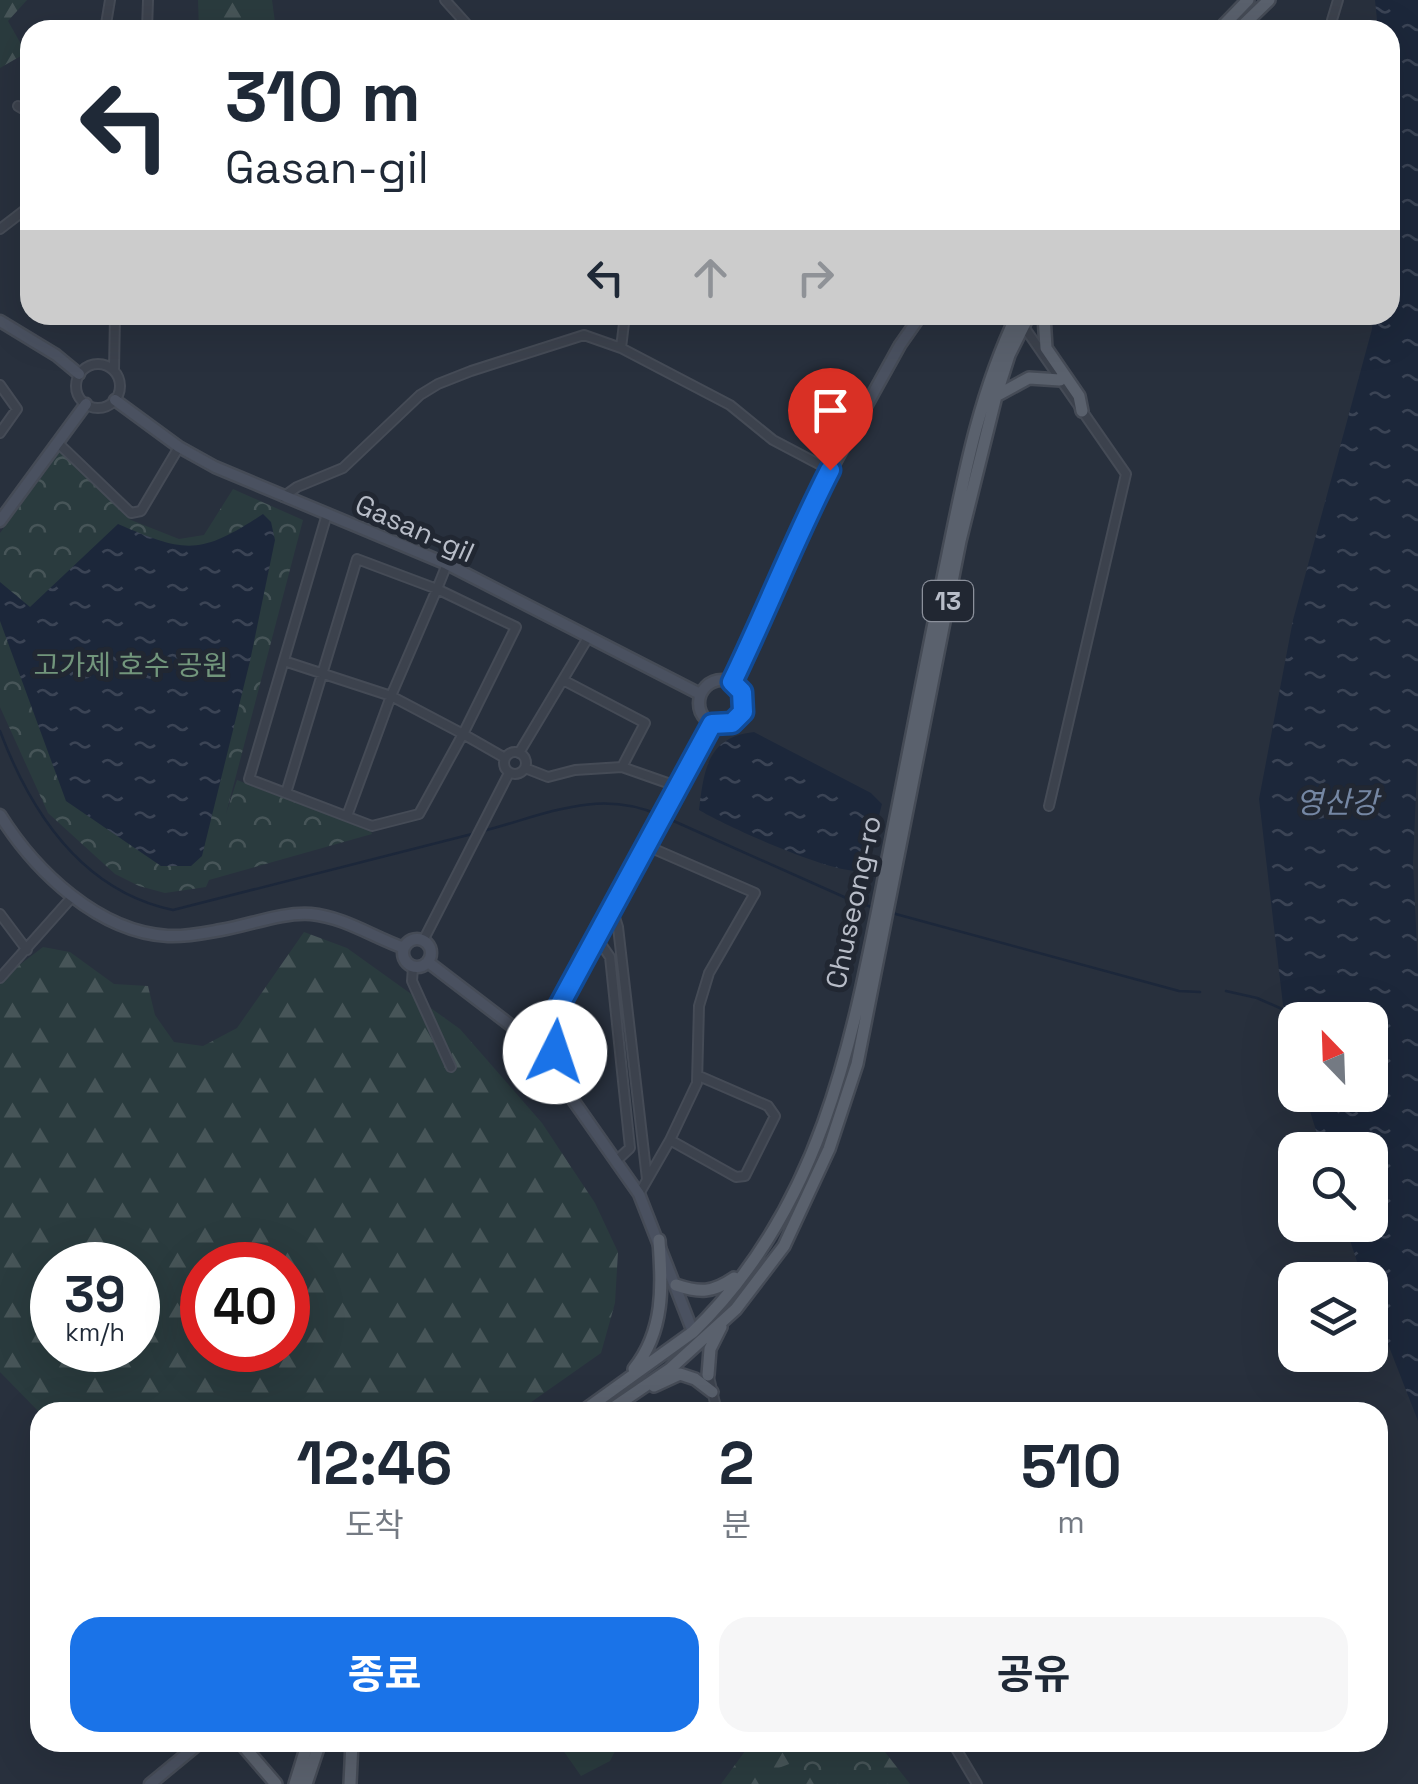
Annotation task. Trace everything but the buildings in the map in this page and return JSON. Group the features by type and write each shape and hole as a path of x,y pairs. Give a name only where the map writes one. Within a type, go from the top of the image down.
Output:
{"main road":[{"path":"1228,20 1248,0"},
{"path":"1248,20 1269,0"},
{"name":"Chuseong-ro","path":"886,892 964,465 996,360 1016,325"},
{"name":"Chuseong-ro","path":"597,1402 723,1322 784,1246 829,1149 857,1064 878,931 960,541 1018,325"},
{"path":"1045,325 1046,348 1079,396 1082,411"},
{"path":"996,396 1029,378 1060,380"},
{"name":"Chuseong-ro","path":"622,1402 670,1369 697,1337 765,1242 816,1149 844,1065 878,931"},
{"path":"620,1386 645,1355 658,1317 663,1291 659,1240"},
{"path":"676,1285 703,1292 718,1289 742,1273"},
{"path":"708,1375 710,1349 723,1322"},
{"path":"636,1393 680,1374 696,1379 712,1392"},
{"path":"249,1752 276,1784"},
{"path":"295,1784 305,1776 316,1752"},
{"path":"350,1784 352,1752"}],"street":[{"path":"445,0 463,20"},
{"path":"1332,20 1338,0"},
{"path":"0,229 20,214"},
{"path":"0,321 56,354 79,374"},
{"path":"114,370 96,364 79,374 76,387 86,404 98,408 115,400 120,388 114,370 115,325"},
{"path":"621,348 624,325"},
{"path":"732,682 761,622 785,558 830,470 914,325"},
{"path":"1025,325 1126,474 1049,806"},
{"path":"283,497 343,468 420,395 438,384 584,335 621,348 730,405 773,440 830,470"},
{"path":"0,433 16,409 1,387"},
{"name":"Gasan-gil","path":"115,400 179,447 283,497 446,564 700,694"},
{"path":"0,520 86,404"},
{"path":"58,443 131,513 141,510 179,447"},
{"path":"286,793 357,559 437,590 516,628 419,814 372,826 249,780 327,514"},
{"path":"347,816 446,564"},
{"path":"519,753 589,636"},
{"path":"284,661 391,696 505,758"},
{"path":"563,680 645,723 622,768"},
{"path":"710,682 732,682 742,692 743,712 732,723 712,724 702,714 700,694 710,682"},
{"path":"546,1030 712,724"},
{"path":"512,752 519,753 526,761 525,768 520,773 509,773 504,767 505,758 512,752"},
{"path":"525,768 548,776 575,770 622,768 679,787"},
{"path":"423,940 509,773"},
{"path":"0,815 38,863 73,896 98,913 132,928 164,936 223,930 288,914 310,914 332,917 404,948"},
{"path":"639,1194 670,1140 699,1076 699,1006 710,973 756,893 647,846"},
{"path":"0,978 73,896"},
{"path":"613,911 647,1179"},
{"path":"0,914 27,950"},
{"path":"413,967 405,962 404,948 410,941 423,940"},
{"path":"423,940 431,950 428,962"},
{"path":"598,940 610,957 630,1148 616,1161"},
{"path":"413,967 428,962"},
{"path":"428,962 522,1034"},
{"path":"413,967 412,981 451,1067"},
{"path":"533,1028 546,1030 556,1046 548,1063 535,1066 520,1057 517,1045 522,1034 533,1028"},
{"path":"548,1063 639,1194 697,1337 715,1402"},
{"path":"670,1140 736,1177 745,1176 775,1116 768,1106 699,1076"},
{"path":"150,1784 189,1752"},
{"path":"958,1752 977,1784"}],"green space":[{"path":"0,0 27,0 8,21 20,42 20,56 0,68"},
{"path":"198,0 272,0 275,20 199,20"},
{"name":"고가제 호수 공원","path":"60,452 131,520 179,539 204,535 233,489 303,520 226,814 237,780 370,829 372,834 209,880 206,887 165,893 115,874 48,813 0,707 0,533"},
{"path":"304,932 347,948 460,1029 542,1123 595,1203 618,1252 615,1303 601,1353 531,1402 30,1403 0,1372 0,984 43,947 70,952 114,984 148,986 155,1015 174,1042 203,1046 237,1028"},
{"path":"565,1752 614,1752 610,1761 581,1776"},
{"path":"744,1752 885,1752 910,1784 721,1784"},
{"path":"820,1752 865,1752 886,1770 890,1784 830,1784 822,1774 776,1769"}],"water":[{"name":"영산강","path":"1375,0 1418,0 1418,746 1413,863 1418,968 1418,1421 1388,1344 1388,1262 1357,1262 1351,1242 1388,1242 1388,1132 1316,1132 1310,1112 1388,1112 1388,1002 1283,1002 1259,799 1293,620 1372,325 1400,325 1400,20 1377,20"},
{"name":"고가제 호수 공원","path":"263,514 271,522 275,540 202,856 191,866 161,866 66,801 0,621 0,582 30,607 118,524 160,541 192,546 223,537"},
{"path":"754,732 871,793 882,804 865,870 852,871 809,859 699,810 706,769 717,748 738,735"}],"waterway":[{"path":"0,731 44,819 86,867 112,886 173,910 476,833"},
{"path":"483,831 593,804 636,807 659,815"},
{"path":"667,818 875,908"},
{"path":"892,913 1179,991 1200,992"},
{"path":"1226,991 1278,1007"}],"route":[{"path":"555,1052 554,1040 546,1030 712,724 732,723 743,712 742,692 732,682 761,622 785,558 830,470"}]}
